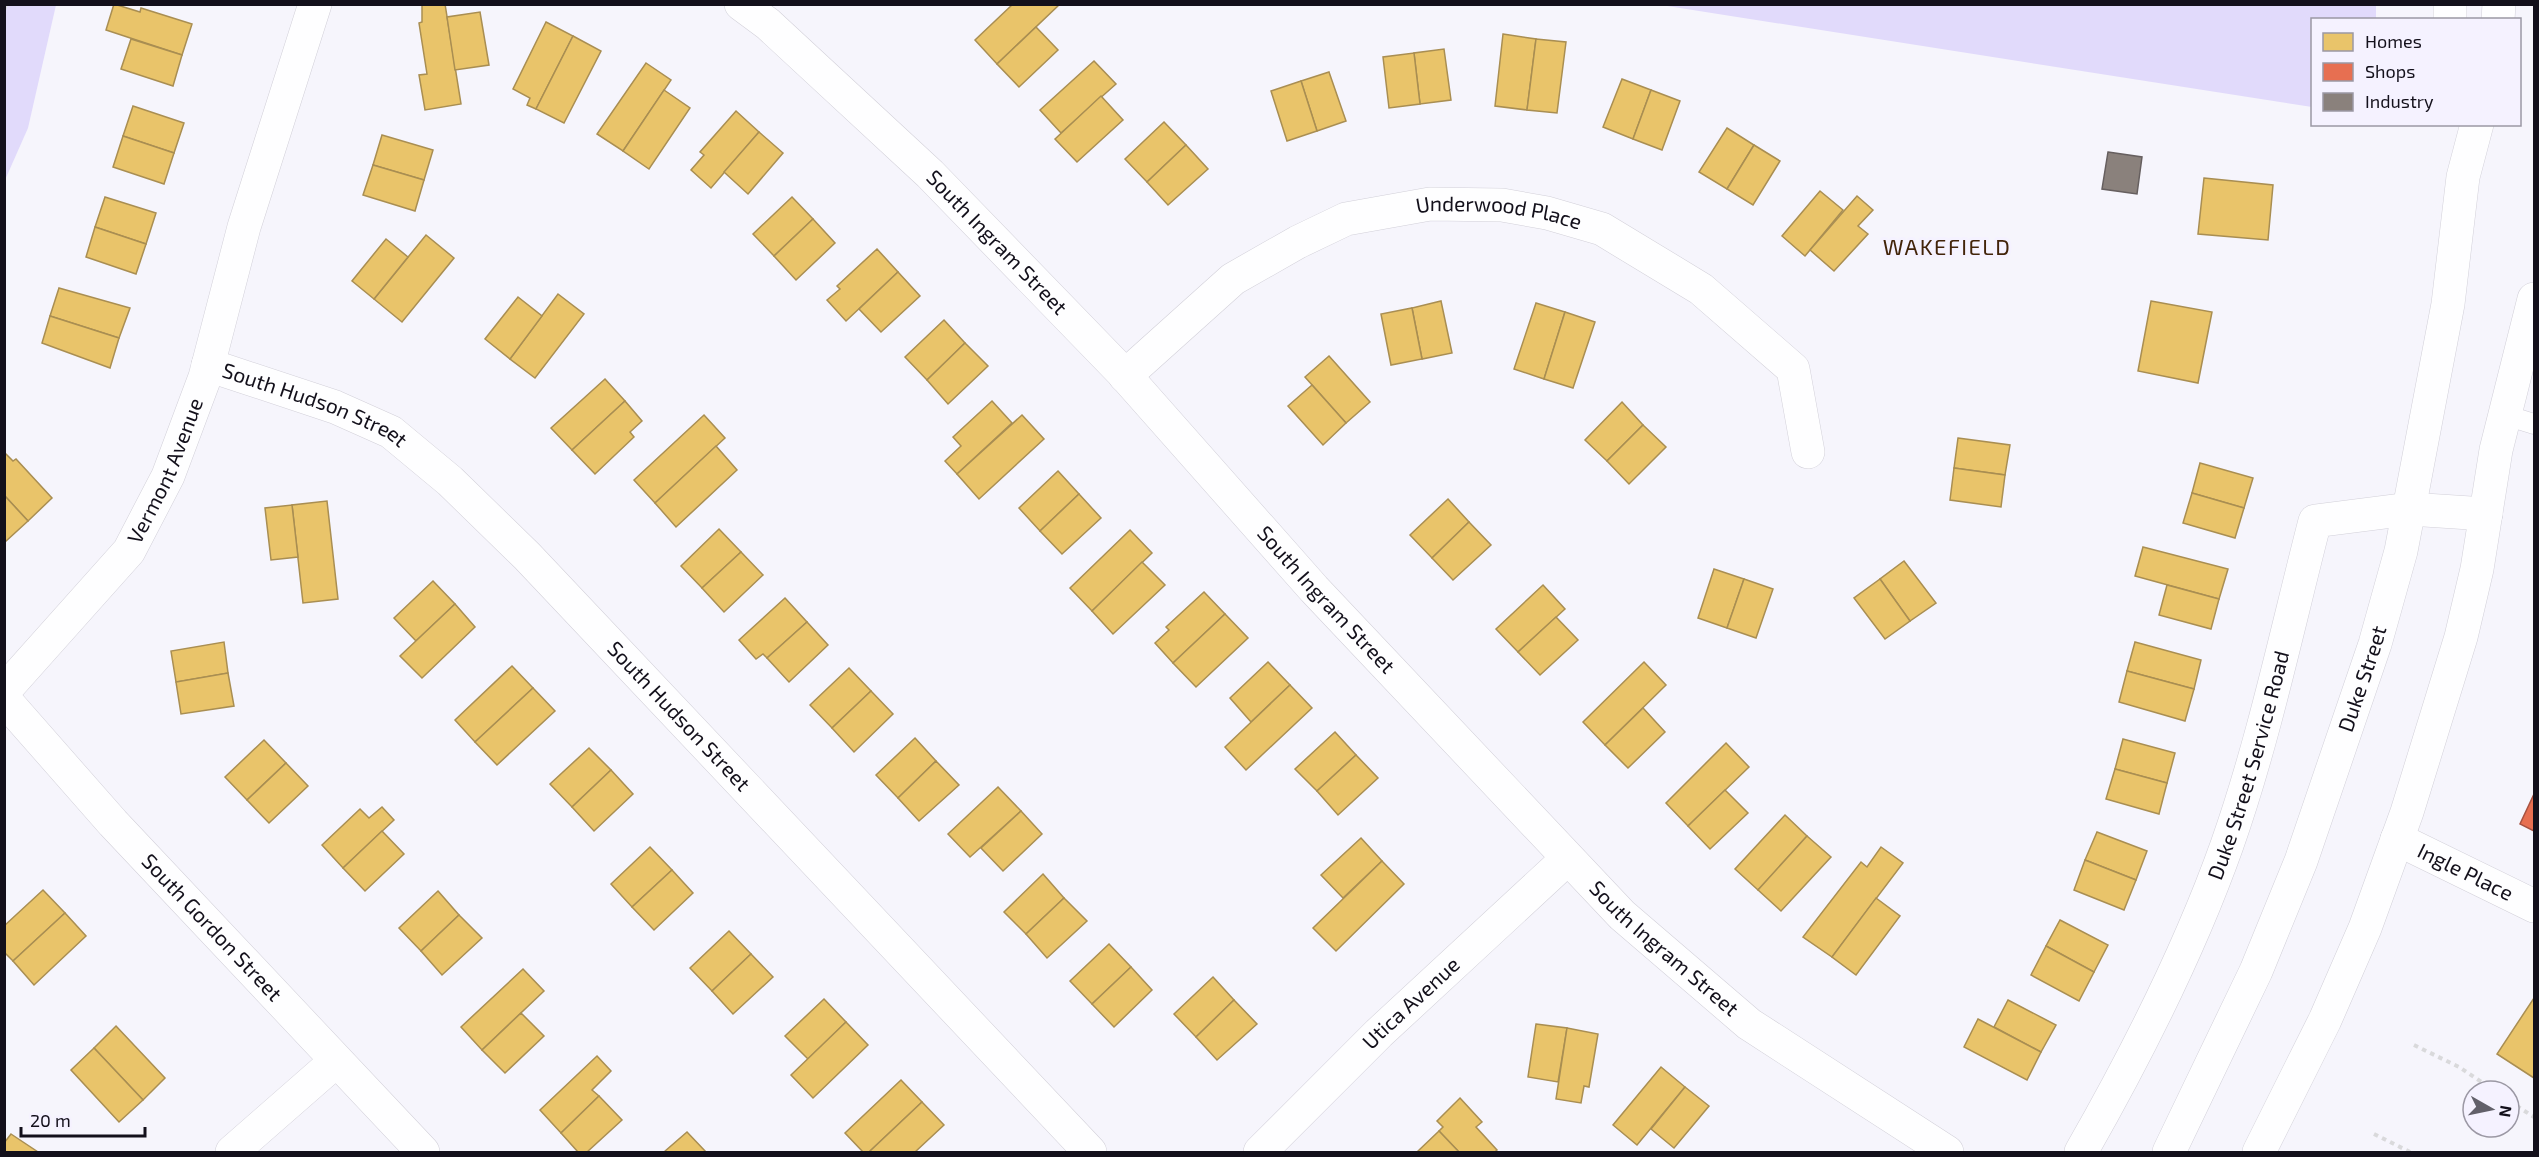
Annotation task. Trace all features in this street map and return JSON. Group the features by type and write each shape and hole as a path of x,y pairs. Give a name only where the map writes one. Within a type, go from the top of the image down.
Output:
{"street":[{"name":"Vermont Avenue","path":"4,691 129,551 168,476 208,366 248,216 315,4"},
{"name":"South Ingram Street","path":"741,4 768,24 930,174 1125,376 1314,588 1622,915 1749,1024 1947,1152"},
{"name":"Duke Street","path":"2458,126 2463,177"},
{"name":"Duke Street","path":"2169,1152 2256,971 2301,861 2375,644 2401,551 2448,304 2463,177 2476,126"},
{"name":"Underwood Place","path":"1125,376 1233,279 1298,242 1346,219 1430,204 1502,205 1547,213 1602,229 1701,289 1793,369 1808,452"},
{"path":"2259,1152 2325,1020 2366,928 2397,839 2461,637 2477,569 2496,450 2520,419 2535,299"},
{"name":"South Hudson Street","path":"208,366 335,406 391,432 450,481 527,556 1090,1152"},
{"name":"Duke Street Service Road","path":"2081,1152 2165,994 2197,925 2224,854 2259,737 2315,521 2409,508 2486,514"},
{"name":"South Gordon Street","path":"4,699 113,823 423,1152"},
{"name":"Ingle Place","path":"2397,839 2535,906"},
{"name":"Utica Avenue","path":"1260,1152 1379,1033 1568,859"},
{"path":"232,1152 336,1061"}],"path":[{"path":"4,10 6,4"},
{"path":"2414,1045 2459,1067 2476,1079"},
{"path":"2521,1108 2535,1117"},
{"path":"2374,1134 2410,1152"}],"shaded area":[{"path":"5,4 56,5 28,128 5,180"},
{"path":"2376,4 2376,18 2311,18 2311,107 1661,5"}],"building: Homes":[{"path":"114,4 140,12 141,8 192,24 182,55 106,30"},
{"path":"422,4 445,4 461,104 425,110 419,75 427,74 419,23 422,22"},
{"path":"1013,4 1060,4 997,64 975,40"},
{"path":"480,12 489,65 455,70 447,17"},
{"path":"546,22 573,36 536,109 527,105 530,98 513,89"},
{"path":"1036,27 1058,50 1019,87 997,64"},
{"path":"1503,34 1536,39 1527,110 1495,106"},
{"path":"573,36 601,51 564,123 536,109"},
{"path":"131,39 182,55 173,86 121,69"},
{"path":"1536,39 1566,42 1557,113 1527,110"},
{"path":"1444,49 1451,100 1420,104 1414,53"},
{"path":"1414,53 1420,104 1389,108 1383,57"},
{"path":"1094,61 1116,84 1061,133 1040,110"},
{"path":"646,63 671,80 623,151 597,134"},
{"path":"1329,72 1346,121 1317,131 1301,81"},
{"path":"1622,79 1651,90 1633,139 1603,127"},
{"path":"1301,81 1317,131 1287,141 1271,91"},
{"path":"664,90 690,108 649,169 623,151"},
{"path":"1651,90 1680,101 1662,150 1633,139"},
{"path":"1101,96 1123,120 1077,162 1055,139"},
{"path":"133,106 184,123 174,153 123,136"},
{"path":"736,111 759,132 711,188 691,170 704,155 700,152"},
{"path":"1164,122 1186,145 1147,182 1125,159"},
{"path":"1727,128 1754,145 1727,189 1699,172"},
{"path":"759,132 783,153 748,194 724,172"},
{"path":"382,135 433,150 424,180 373,165"},
{"path":"123,136 174,153 164,184 113,167"},
{"path":"1186,145 1208,169 1168,205 1147,182"},
{"path":"1754,145 1780,161 1753,205 1727,189"},
{"path":"373,165 424,180 415,211 363,195"},
{"path":"2204,178 2273,185 2268,240 2198,234"},
{"path":"1820,191 1843,210 1805,256 1782,236"},
{"path":"1857,196 1873,210 1858,226 1868,234 1834,271 1810,250"},
{"path":"105,197 156,213 146,244 95,227"},
{"path":"792,197 813,219 774,256 753,234"},
{"path":"813,219 835,243 796,280 774,256"},
{"path":"95,227 146,244 136,274 86,257"},
{"path":"426,235 454,258 402,322 374,299"},
{"path":"386,239 408,257 374,299 352,281"},
{"path":"877,249 898,272 846,321 827,300 840,289 837,286"},
{"path":"898,272 920,296 881,332 859,309"},
{"path":"59,288 130,308 119,338 50,316"},
{"path":"558,294 584,314 535,378 510,359"},
{"path":"518,297 542,316 510,359 485,339"},
{"path":"1441,301 1452,353 1422,359 1412,308"},
{"path":"2151,301 2212,312 2198,383 2138,371"},
{"path":"1536,303 1565,312 1544,379 1514,369"},
{"path":"1412,308 1422,359 1391,365 1381,314"},
{"path":"1565,312 1595,322 1573,388 1544,379"},
{"path":"50,316 119,338 110,368 42,343"},
{"path":"944,320 965,343 927,380 905,357"},
{"path":"965,343 988,366 948,404 927,380"},
{"path":"1329,356 1370,402 1346,423 1305,377"},
{"path":"605,379 625,401 572,450 551,428"},
{"path":"1312,385 1346,423 1323,445 1288,406"},
{"path":"625,401 642,421 630,432 634,437 595,474 572,450"},
{"path":"992,401 1012,423 957,474 945,461 961,446 953,437"},
{"path":"1622,402 1643,425 1607,461 1585,440"},
{"path":"704,415 725,438 655,503 634,480"},
{"path":"1022,415 1044,439 979,499 957,474"},
{"path":"1643,425 1666,447 1629,484 1607,461"},
{"path":"1958,438 2010,445 2005,475 1954,468"},
{"path":"716,446 737,470 676,527 655,503"},
{"path":"4,452 13,461 16,459 52,498 28,521 4,495"},
{"path":"2200,463 2253,478 2244,508 2192,493"},
{"path":"1954,468 2005,475 2001,507 1950,500"},
{"path":"1058,471 1079,494 1040,531 1019,508"},
{"path":"2192,493 2244,508 2235,538 2183,523"},
{"path":"1079,494 1101,518 1062,554 1040,531"},
{"path":"4,495 28,521 5,542 4,541"},
{"path":"1448,499 1469,522 1432,558 1410,535"},
{"path":"327,501 338,599 303,603 292,505"},
{"path":"292,505 298,557 271,560 265,508"},
{"path":"1469,522 1491,545 1453,580 1432,558"},
{"path":"719,529 741,552 702,588 681,566"},
{"path":"1130,530 1152,553 1092,611 1070,588"},
{"path":"2143,547 2228,569 2219,599 2135,576"},
{"path":"741,552 763,575 724,612 702,588"},
{"path":"1904,561 1936,603 1910,621 1880,579"},
{"path":"1142,562 1165,585 1113,634 1092,611"},
{"path":"1714,569 1744,579 1727,628 1698,618"},
{"path":"1744,579 1773,589 1756,638 1727,628"},
{"path":"1880,579 1910,621 1885,639 1854,598"},
{"path":"433,581 455,604 416,641 394,618"},
{"path":"1543,585 1565,609 1518,652 1496,629"},
{"path":"2167,585 2219,599 2211,629 2159,615"},
{"path":"1204,592 1225,614 1173,663 1155,643 1169,630 1166,627"},
{"path":"785,598 807,622 767,658 763,654 756,659 739,640"},
{"path":"455,604 475,627 422,678 400,656"},
{"path":"1225,614 1248,638 1196,687 1173,663"},
{"path":"1556,617 1578,640 1540,675 1518,652"},
{"path":"807,622 828,645 789,682 767,658"},
{"path":"224,642 228,673 176,682 171,651"},
{"path":"2135,642 2201,660 2194,689 2127,671"},
{"path":"1268,662 1290,685 1251,722 1230,698"},
{"path":"1644,662 1666,685 1605,745 1583,722"},
{"path":"512,666 533,688 475,742 455,720"},
{"path":"849,668 871,691 832,728 810,705"},
{"path":"2127,671 2194,689 2185,721 2119,702"},
{"path":"228,673 234,706 181,714 176,682"},
{"path":"1290,685 1312,708 1246,770 1225,747"},
{"path":"533,688 555,711 497,765 475,742"},
{"path":"871,691 893,714 854,752 832,728"},
{"path":"1643,708 1665,732 1628,768 1605,745"},
{"path":"1335,732 1356,755 1317,791 1295,769"},
{"path":"915,738 936,761 898,798 876,775"},
{"path":"2123,739 2175,753 2167,783 2115,769"},
{"path":"264,740 286,763 247,800 225,777"},
{"path":"1726,743 1749,767 1688,826 1666,803"},
{"path":"589,748 611,770 572,807 550,784"},
{"path":"1356,755 1378,778 1338,815 1317,791"},
{"path":"936,761 959,785 919,821 898,798"},
{"path":"286,763 308,786 269,823 247,800"},
{"path":"2115,769 2167,783 2159,814 2106,799"},
{"path":"611,770 633,794 594,831 572,807"},
{"path":"998,787 1021,811 970,857 948,834"},
{"path":"1725,790 1748,813 1710,849 1688,826"},
{"path":"382,807 394,820 343,868 322,845 360,809 369,818"},
{"path":"1021,811 1042,834 1003,871 981,848"},
{"path":"1785,815 1807,836 1758,890 1735,869"},
{"path":"382,831 404,854 365,891 343,868"},
{"path":"2097,832 2147,851 2136,880 2085,860"},
{"path":"1807,836 1831,857 1781,911 1758,890"},
{"path":"1361,838 1382,861 1343,898 1321,875"},
{"path":"650,847 672,870 632,907 611,884"},
{"path":"1881,847 1903,863 1832,957 1803,937 1861,862 1867,867"},
{"path":"2085,860 2136,880 2124,910 2074,890"},
{"path":"1382,861 1404,884 1336,951 1313,928"},
{"path":"672,870 693,893 654,930 632,907"},
{"path":"1043,874 1064,898 1026,934 1004,912"},
{"path":"43,890 65,913 13,961 4,952 4,926"},
{"path":"438,891 459,915 421,951 399,928"},
{"path":"1064,898 1087,921 1047,958 1026,934"},
{"path":"1876,898 1900,916 1856,975 1832,957"},
{"path":"65,913 86,936 34,985 13,961"},
{"path":"459,915 482,938 442,975 421,951"},
{"path":"2060,920 2108,945 2094,972 2046,946"},
{"path":"729,931 751,954 712,991 690,968"},
{"path":"1109,944 1131,967 1092,1004 1070,981"},
{"path":"2046,946 2094,972 2079,1001 2031,975"},
{"path":"751,954 773,977 733,1014 712,991"},
{"path":"1131,967 1152,990 1114,1027 1092,1004"},
{"path":"523,969 544,991 482,1050 461,1027"},
{"path":"1213,977 1234,1000 1196,1037 1174,1014"},
{"path":"2534,998 2534,1078 2497,1054"},
{"path":"824,999 846,1022 808,1059 785,1036"},
{"path":"1234,1000 1257,1024 1217,1060 1196,1037"},
{"path":"2008,1000 2056,1025 2041,1052 1994,1027"},
{"path":"521,1013 544,1036 505,1073 482,1050"},
{"path":"1978,1019 2041,1052 2027,1080 1964,1047"},
{"path":"846,1022 868,1045 813,1098 791,1075"},
{"path":"1536,1024 1567,1028 1558,1082 1528,1077"},
{"path":"116,1026 165,1078 143,1100 94,1048"},
{"path":"1567,1028 1598,1034 1589,1087 1584,1086 1581,1103 1556,1099"},
{"path":"94,1048 143,1100 119,1122 71,1070"},
{"path":"597,1056 611,1071 592,1090 599,1096 561,1133 540,1110"},
{"path":"1661,1067 1685,1087 1637,1145 1613,1125"},
{"path":"901,1080 922,1102 869,1152 863,1152 845,1133"},
{"path":"1685,1087 1709,1106 1674,1148 1651,1129"},
{"path":"599,1096 622,1120 587,1152 578,1152 561,1133"},
{"path":"1460,1098 1482,1122 1476,1127 1497,1150 1495,1152 1459,1152 1439,1131 1443,1127 1437,1121"},
{"path":"922,1102 944,1125 915,1152 869,1152"},
{"path":"1439,1131 1459,1152 1417,1152"},
{"path":"687,1132 706,1152 664,1152"},
{"path":"11,1134 38,1152 4,1152 4,1143"}],"building: Shops":[{"path":"2534,794 2534,831 2520,824"}],"building: Industry":[{"path":"2108,152 2142,157 2137,194 2102,189"}],"district":[{"name":"WAKEFIELD","path":"1947,247"}]}
